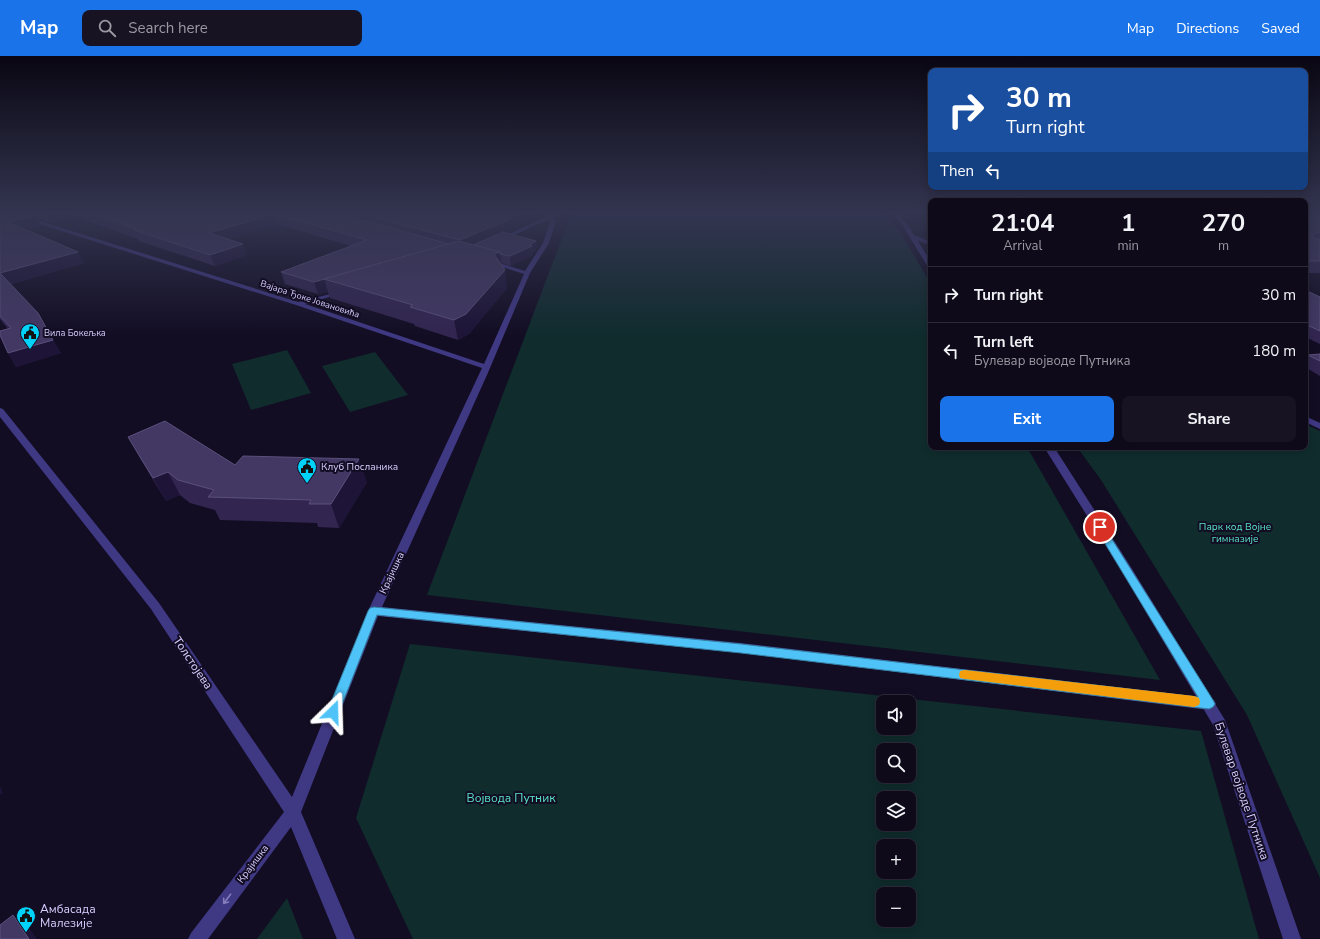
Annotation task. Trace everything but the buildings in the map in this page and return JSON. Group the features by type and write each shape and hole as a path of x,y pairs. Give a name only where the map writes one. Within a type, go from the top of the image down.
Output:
{"street":[{"name":"Вајара Ђоке Јовановића","path":"135,253 298,304 486,367"},
{"name":"Крајишка","path":"197,939 293,812 374,611 486,367 527,273 539,253"},
{"path":"923,253 928,262"},
{"path":"485,261 527,273"},
{"path":"298,304 351,289"},
{"name":"Толстојева","path":"0,411 155,606 293,812 346,939"},
{"path":"1308,420 1320,426"},
{"name":"Булевар војводе Путника","path":"1051,450 1209,704 1227,743 1292,939"},
{"path":"374,611 741,648 1209,704"}],"green space":[{"path":"556,253 913,253 928,279 928,450 1029,450 1160,680 427,595"},
{"path":"287,350 311,393 251,410 232,364"},
{"path":"375,352 408,395 350,412 322,366"},
{"name":"Парк код Војне гимназије","path":"1308,425 1320,431 1320,878 1247,715 1101,480 1079,450 1308,450"},
{"name":"Војвода Путник","path":"410,644 876,695 876,735 916,735 916,700 1201,731 1259,939 413,939 356,818"},
{"path":"287,898 303,939 257,939"}],"slow traffic":[{"path":"965,675 1194,702"}],"place":[{"name":"Вила Бокељка","path":"30,350"},
{"name":"Клуб Посланика","path":"307,484"},
{"name":"Амбасада Малезије","path":"26,933"}],"route":[{"path":"333,712 374,611 741,648 1209,704 1100,527"}]}
